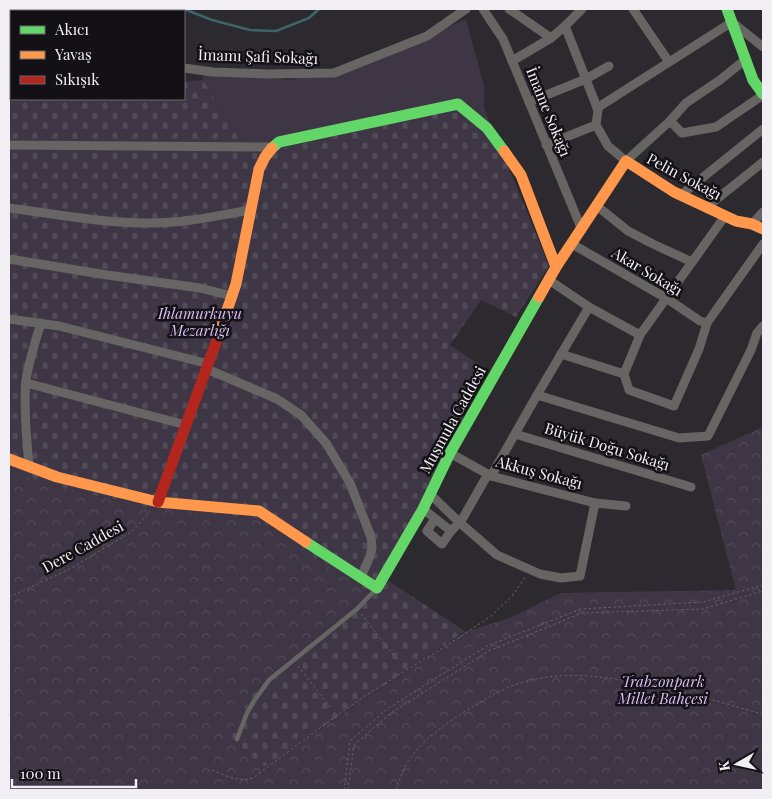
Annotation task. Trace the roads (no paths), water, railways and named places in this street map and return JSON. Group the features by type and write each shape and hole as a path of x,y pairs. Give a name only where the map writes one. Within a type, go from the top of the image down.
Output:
{"street":[{"name":"İmamı Şafi Sokağı","path":"185,68 213,72 259,74 334,73 427,36 466,9"},
{"name":"İmame Sokağı","path":"484,9 503,39 582,230"},
{"path":"509,9 551,38"},
{"path":"512,61 551,38 580,9"},
{"path":"633,9 669,62"},
{"path":"670,121 682,132 716,127 763,94 754,80 728,9"},
{"path":"597,108 732,22"},
{"path":"732,22 763,47"},
{"path":"565,26 597,108 596,126 608,146 626,162 670,121 686,103 746,60"},
{"path":"529,102 586,79 610,66"},
{"path":"158,502 236,284 259,169 270,148 279,142 458,104 487,128 521,175 556,267"},
{"path":"546,145 596,126"},
{"path":"681,195 763,129"},
{"path":"9,145 270,148"},
{"name":"Pelin Sokağı","path":"556,267 626,162 681,195 707,208 736,221 752,224 763,229"},
{"path":"707,208 763,162"},
{"path":"597,206 628,231 692,262"},
{"path":"9,208 115,222 155,223 175,222 252,210"},
{"path":"752,224 763,212"},
{"path":"725,216 640,335 624,374 629,390 674,406 699,349 707,322 763,244"},
{"name":"Akar Sokağı","path":"572,244 666,298 700,321 707,322"},
{"path":"9,259 200,288 232,296"},
{"name":"Muşmula Caddesi","path":"377,588 423,509 450,453 556,267"},
{"path":"549,280 589,307 640,335"},
{"path":"435,519 427,531 442,544 459,522 515,434 589,307"},
{"path":"9,320 59,326 208,366 276,399 301,415 326,443 350,483 371,537 372,548 370,556 361,577"},
{"path":"29,467 26,383 41,323"},
{"path":"537,395 679,438 708,436 751,350 759,340 756,333 763,326"},
{"path":"561,354 624,374"},
{"path":"26,383 186,425"},
{"name":"Büyük Doğu Sokağı","path":"515,434 691,487"},
{"name":"Akkuş Sokağı","path":"450,453 489,475 595,503 626,506"},
{"path":"9,459 57,477 158,502 259,510 377,588"},
{"path":"430,494 497,555 540,574 561,578 580,576 595,503"},
{"path":"423,509 451,532"}],"lane":[{"path":"237,738 248,713 269,680 357,609 377,588"}],"waterway":[{"path":"184,9 212,20 250,30 276,31 309,18 319,9"}],"park label":[{"name":"Ihlamurkuyu Mezarlığı","path":"200,322"},
{"name":"Trabzonpark Millet Bahçesi","path":"663,690"}]}
